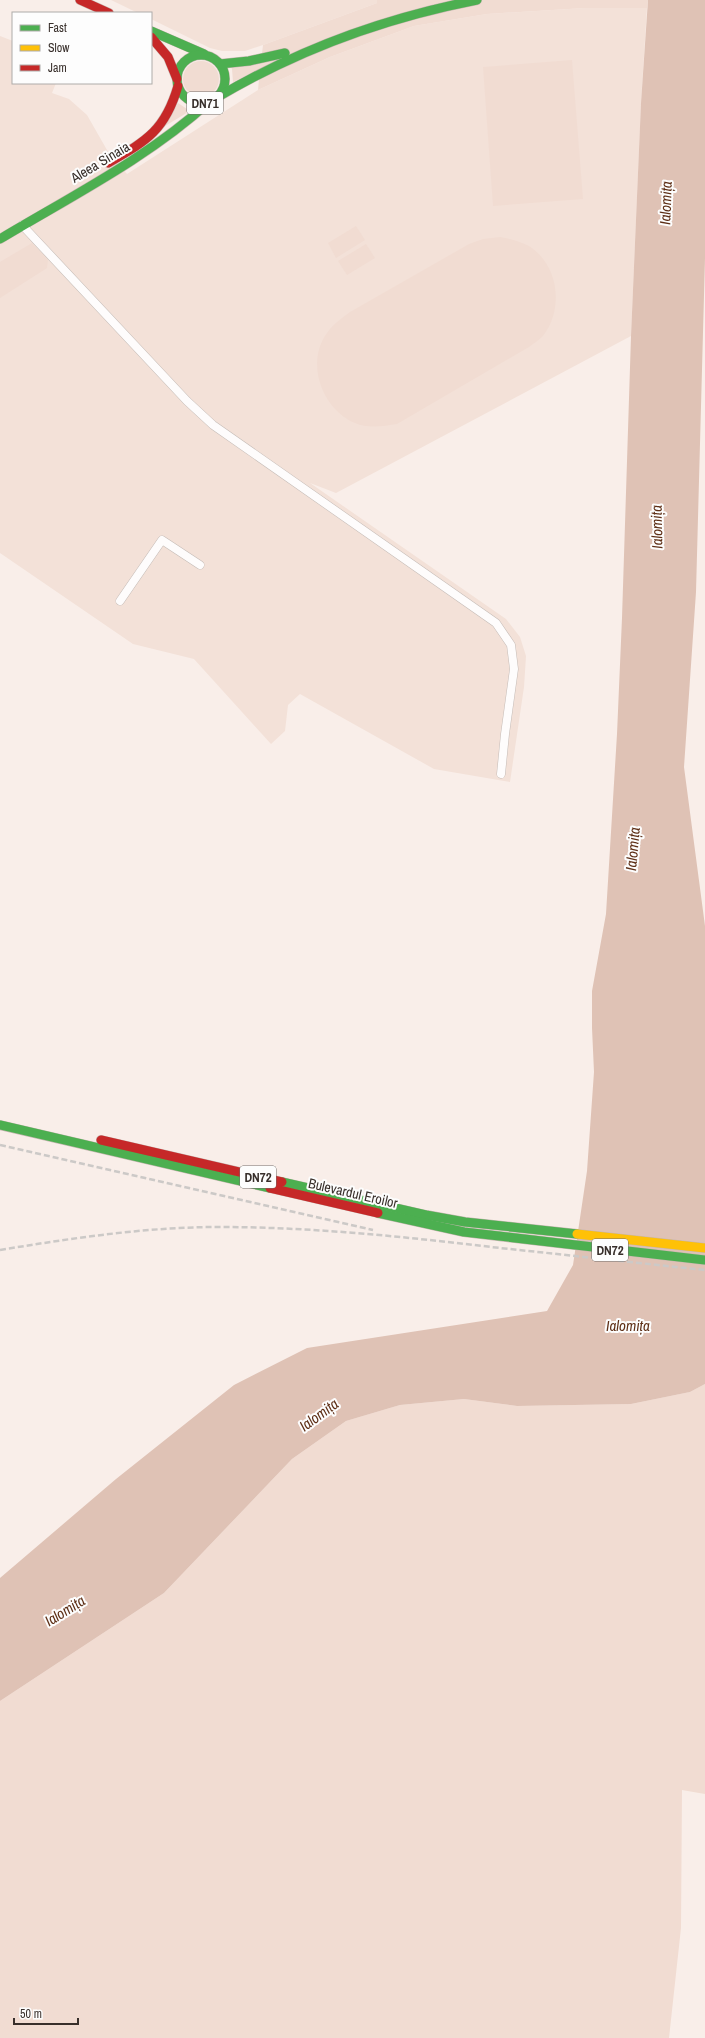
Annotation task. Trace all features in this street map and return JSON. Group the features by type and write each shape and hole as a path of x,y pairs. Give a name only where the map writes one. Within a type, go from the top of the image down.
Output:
{"main road":[{"path":"80,0 107,12"},
{"path":"152,31 211,57 220,64 260,59 315,46 411,15 477,0"},
{"path":"152,37 168,57 177,84"},
{"name":"Aleea Sinaia","path":"0,239 148,150 184,124 209,102 263,70 315,46"},
{"name":"Aleea Sinaia","path":"101,167 146,140 158,130 173,104 177,84 177,73 185,61 191,57 205,55"},
{"name":"DN71","path":"218,97 222,91 226,77 220,64"},
{"name":"DN71","path":"177,84 187,99 201,104 209,102"},
{"path":"0,230 44,202"},
{"name":"Bulevardul Eroilor","path":"0,1116 426,1215 518,1229 705,1248"},
{"name":"Bulevardul Eroilor","path":"0,1125 376,1213 464,1232 705,1260"}],"street":[{"path":"22,225 187,401 213,425 496,623 511,645 514,669 501,774"},
{"path":"120,601 162,540 200,565"}],"shaded area":[{"path":"111,0 377,0 377,3 245,51 222,51 210,48 152,19 152,12 136,12"},
{"path":"377,0 648,0 647,8 585,8 487,14 414,26 330,57 258,90 260,69 233,82 232,69 230,65 261,62 263,45 377,3"},
{"path":"585,8 647,8 641,103 631,336 336,493 310,483 506,619 520,637 526,656 524,687 510,782 434,769 300,694 288,705 285,731 271,744 194,659 133,644 0,553 0,36 12,41 12,84 56,84 52,93 69,99 87,115 107,150 127,174 258,90 330,57 414,26 487,14"},
{"path":"572,60 583,199 493,206 483,67"},
{"path":"204,61 214,66 218,72 218,86 214,92 208,96 198,97 188,92 184,86 183,76 188,66 194,62"},
{"path":"178,103 190,111 165,126"},
{"path":"356,226 365,240 336,258 328,243"},
{"path":"500,237 519,241 529,246 539,254 547,264 555,288 556,301 550,325 543,336 529,347 397,424 387,426 365,426 355,423 343,416 326,396 320,384 317,371 317,358 321,345 329,330 350,312 469,244 483,239"},
{"path":"32,243 48,260 47,268 0,298 0,262"},
{"path":"366,244 375,258 347,275 338,261"},
{"path":"705,1384 705,1794 682,1790 681,1928 669,2038 0,2038 0,1701 164,1593 292,1459 346,1421 400,1405 464,1399 517,1406 631,1404 690,1392"}],"water":[{"name":"Ialomița","path":"648,0 705,0 705,258 696,592 684,767 705,926 705,1384 690,1392 631,1404 517,1406 464,1399 400,1405 346,1421 292,1459 164,1593 0,1701 0,1578 116,1479 234,1385 307,1348 547,1311 573,1265 587,1171 594,1072 592,991 606,914 617,734 631,336 641,103"}],"railway":[{"path":"0,1145 373,1230"},
{"path":"0,1250 82,1237 137,1231 192,1227 254,1227 395,1237 705,1270"}],"traffic: fast":[{"path":"218,97 280,64 343,37 409,16 442,7 477,0"},
{"path":"152,31 204,54"},
{"path":"220,64 249,61 285,53"},
{"path":"196,55 206,55 218,62 225,74 225,79 225,84 218,96 206,103 196,103 188,99 181,92 177,84 177,74 181,66 188,59 196,55"},
{"path":"0,239 81,192 161,141 209,102"},
{"path":"0,1125 270,1188"},
{"path":"282,1182 426,1215 465,1222 577,1234"},
{"path":"378,1213 464,1232 705,1260"}],"traffic: slow":[{"path":"577,1234 705,1248"}],"traffic: jam":[{"path":"80,0 107,12"},
{"path":"152,38 168,57 177,79"},
{"path":"108,163 133,148 152,133 167,114 178,86"},
{"path":"101,1140 282,1182"},
{"path":"270,1188 378,1213"}]}
